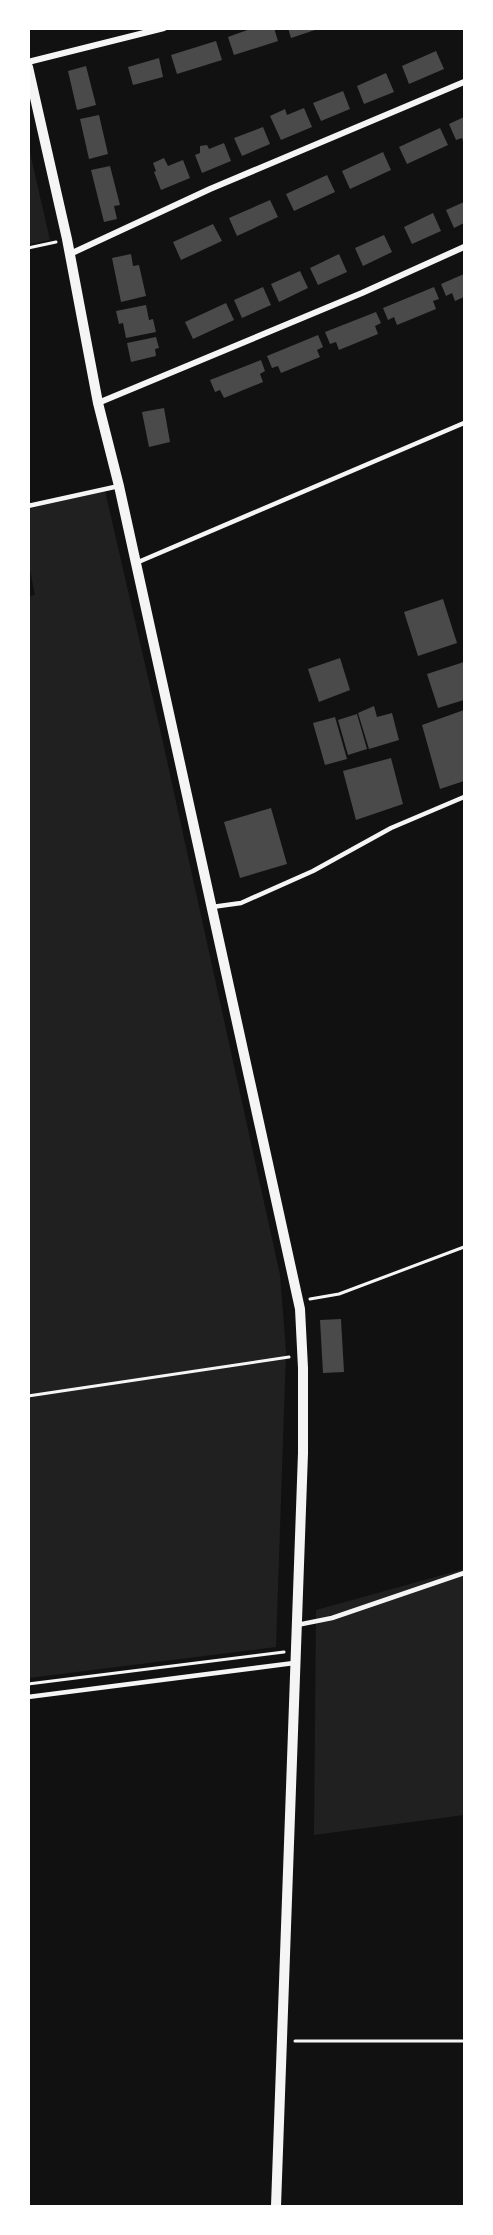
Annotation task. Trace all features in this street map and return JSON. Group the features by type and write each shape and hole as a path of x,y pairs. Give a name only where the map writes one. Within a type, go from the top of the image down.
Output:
{"street":[{"path":"28,62 164,28"},
{"path":"28,68 70,254 98,403 119,486 299,1302 303,1355 303,1453 276,2206"},
{"path":"70,254 210,189 465,82"},
{"path":"98,403 362,293 465,247"}],"lane":[{"path":"136,563 465,423"},
{"path":"28,506 119,486"},
{"path":"212,907 241,903 313,871 391,828 465,797"},
{"path":"297,1625 332,1618 465,1574"},
{"path":"28,1697 294,1663"}],"path":[{"path":"28,248 67,240"},
{"path":"299,1302 339,1294 465,1247"},
{"path":"28,1396 303,1355"},
{"path":"28,1684 295,1650"},
{"path":"282,2041 465,2041"}],"shaded area":[{"path":"28,144 50,240 29,244 28,244"},
{"path":"105,491 162,738 280,1275 286,1351 276,1647 29,1678 28,597 35,595 29,565 28,509"},
{"path":"464,1569 464,1815 314,1835 316,1610"}],"building":[{"path":"253,28 274,28 278,41 234,55 228,37"},
{"path":"288,28 318,28 318,29 291,38"},
{"path":"216,41 222,60 177,74 171,55"},
{"path":"436,51 444,69 409,84 402,66"},
{"path":"159,58 163,77 133,85 128,67"},
{"path":"86,66 96,105 77,110 68,71"},
{"path":"386,73 394,92 364,104 357,86"},
{"path":"343,91 350,109 321,121 313,103"},
{"path":"304,108 312,127 281,140 270,116 285,109 287,115"},
{"path":"99,115 108,154 89,159 80,119"},
{"path":"464,117 464,145 462,138 456,140 449,124"},
{"path":"263,127 270,144 242,156 234,138"},
{"path":"440,128 448,145 407,164 399,147"},
{"path":"224,143 231,161 202,173 195,155 200,153 200,146 207,145 209,149"},
{"path":"383,152 391,170 350,189 342,171"},
{"path":"164,158 168,166 183,160 190,178 161,190 153,163"},
{"path":"110,166 120,205 114,206 117,219 104,222 91,170"},
{"path":"327,175 335,192 294,211 286,194"},
{"path":"270,200 278,217 237,236 229,218"},
{"path":"464,202 464,223 454,228 446,210"},
{"path":"433,213 441,231 412,244 404,227"},
{"path":"213,224 222,241 181,260 173,242"},
{"path":"384,235 392,252 363,266 355,248"},
{"path":"131,254 133,266 139,265 146,296 121,302 112,258"},
{"path":"339,254 347,272 318,285 310,268"},
{"path":"300,271 308,288 279,302 271,284"},
{"path":"464,274 464,297 455,301 452,293 446,296 441,284"},
{"path":"263,287 271,305 242,318 234,300"},
{"path":"434,287 439,299 433,301 436,309 397,325 394,317 388,320 383,308"},
{"path":"226,303 234,320 193,339 185,322"},
{"path":"146,305 149,320 153,319 156,332 126,338 123,323 119,324 116,311"},
{"path":"376,312 381,323 375,326 378,334 339,350 336,342 330,344 325,332"},
{"path":"318,335 323,347 317,350 320,357 281,373 278,366 272,368 267,356"},
{"path":"156,337 159,348 155,349 156,356 131,362 127,343"},
{"path":"261,360 265,371 260,374 263,382 224,398 220,390 215,392 210,380"},
{"path":"164,408 170,442 149,447 142,412"},
{"path":"443,599 457,643 418,656 404,612"},
{"path":"340,658 350,690 319,702 308,669"},
{"path":"464,662 464,700 438,708 427,674"},
{"path":"374,706 377,717 392,713 399,740 369,749 358,713"},
{"path":"464,710 464,781 440,789 422,725"},
{"path":"357,714 367,749 348,755 338,720"},
{"path":"335,717 347,759 325,765 313,723"},
{"path":"391,758 403,804 356,820 343,771"},
{"path":"271,808 287,864 240,878 224,822"},
{"path":"341,1319 344,1372 323,1373 320,1320"}]}
